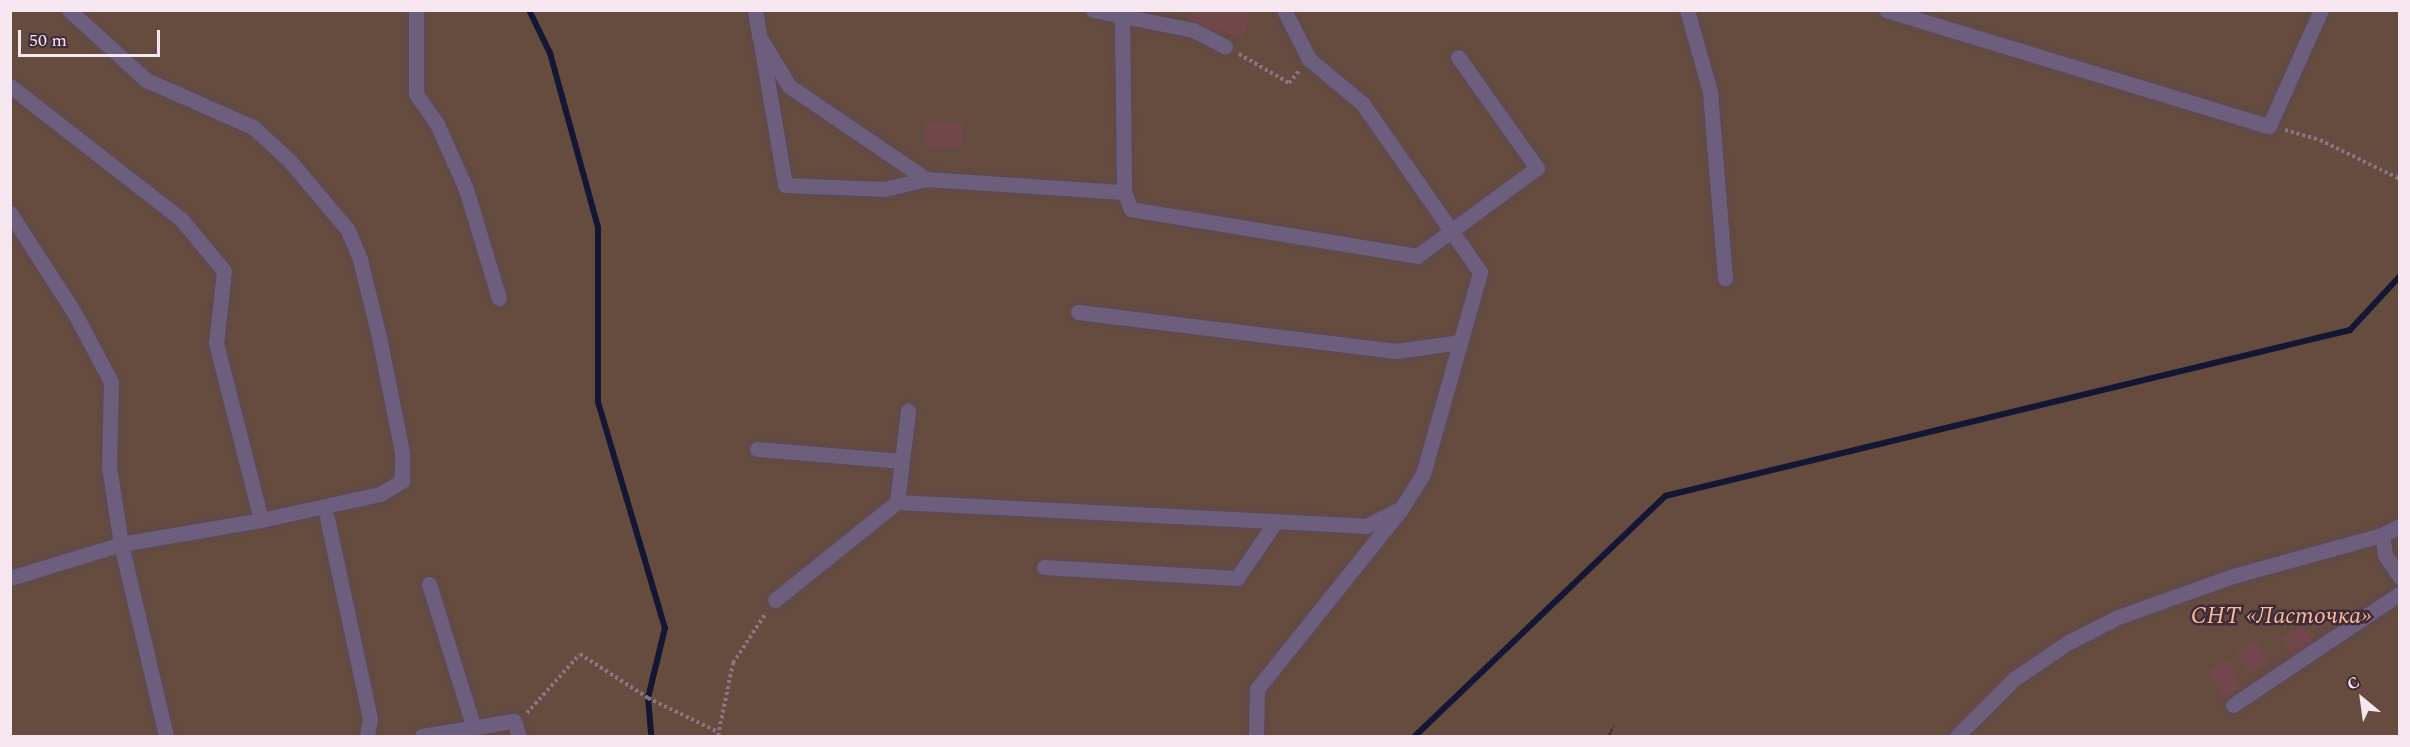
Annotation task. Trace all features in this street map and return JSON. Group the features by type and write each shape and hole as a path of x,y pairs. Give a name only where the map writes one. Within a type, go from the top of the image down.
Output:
{"street":[{"path":"10,578 121,544 261,520 380,495 402,481 402,452 360,259 347,229 290,161 254,127 146,80 69,10"},
{"path":"416,10 416,94 437,123 466,189 499,298"},
{"path":"755,10 785,185 885,189 926,179 1124,192"},
{"path":"1093,10 1193,30 1225,45"},
{"path":"1256,736 1257,689 1401,509 1423,474 1480,272 1363,104 1309,59 1284,10"},
{"path":"1687,10 1710,92 1725,279"},
{"path":"1886,10 2269,126 2320,10"},
{"path":"1122,16 1124,192 1131,209 1417,256 1450,229 1537,168 1458,57"},
{"path":"759,36 789,86 926,179"},
{"path":"10,86 182,219 224,272 216,343 261,520"},
{"path":"10,213 75,314 111,382 109,467 121,544 166,736"},
{"path":"1078,312 1396,351 1460,342"},
{"path":"897,502 908,411"},
{"path":"758,449 902,461"},
{"path":"775,600 897,502 1366,526 1401,509"},
{"path":"327,519 370,719 367,736"},
{"path":"1044,567 1237,578 1276,521"},
{"path":"1957,736 2014,679 2067,643 2118,617 2233,576 2382,535 2400,526"},
{"path":"2382,535 2385,555 2400,577"},
{"path":"429,584 473,725"},
{"path":"2233,705 2400,593"},
{"path":"422,736 473,725 514,721 519,736"}],"path":[{"path":"1225,45 1289,83 1309,59"},
{"path":"2269,126 2320,140 2400,179"},
{"path":"514,721 532,709 580,654 648,698 718,734 733,663 775,600"}],"green space":[{"name":"СНТ «Ласточка»","path":"10,11 2399,11 2399,736 1610,736 1615,724 1607,736 11,736"}],"building":[{"path":"1191,10 1251,10 1243,38 1187,23"},
{"path":"925,122 963,123 962,147 924,146"},
{"path":"2303,625 2315,646 2294,658 2282,637"},
{"path":"2255,640 2268,661 2249,673 2235,652"},
{"path":"2227,660 2242,688 2223,698 2208,670"}],"waterway":[{"path":"529,10 550,53 598,227 598,402 665,628 648,698 651,736"},
{"path":"1415,736 1665,496 2350,330 2400,276"}]}
